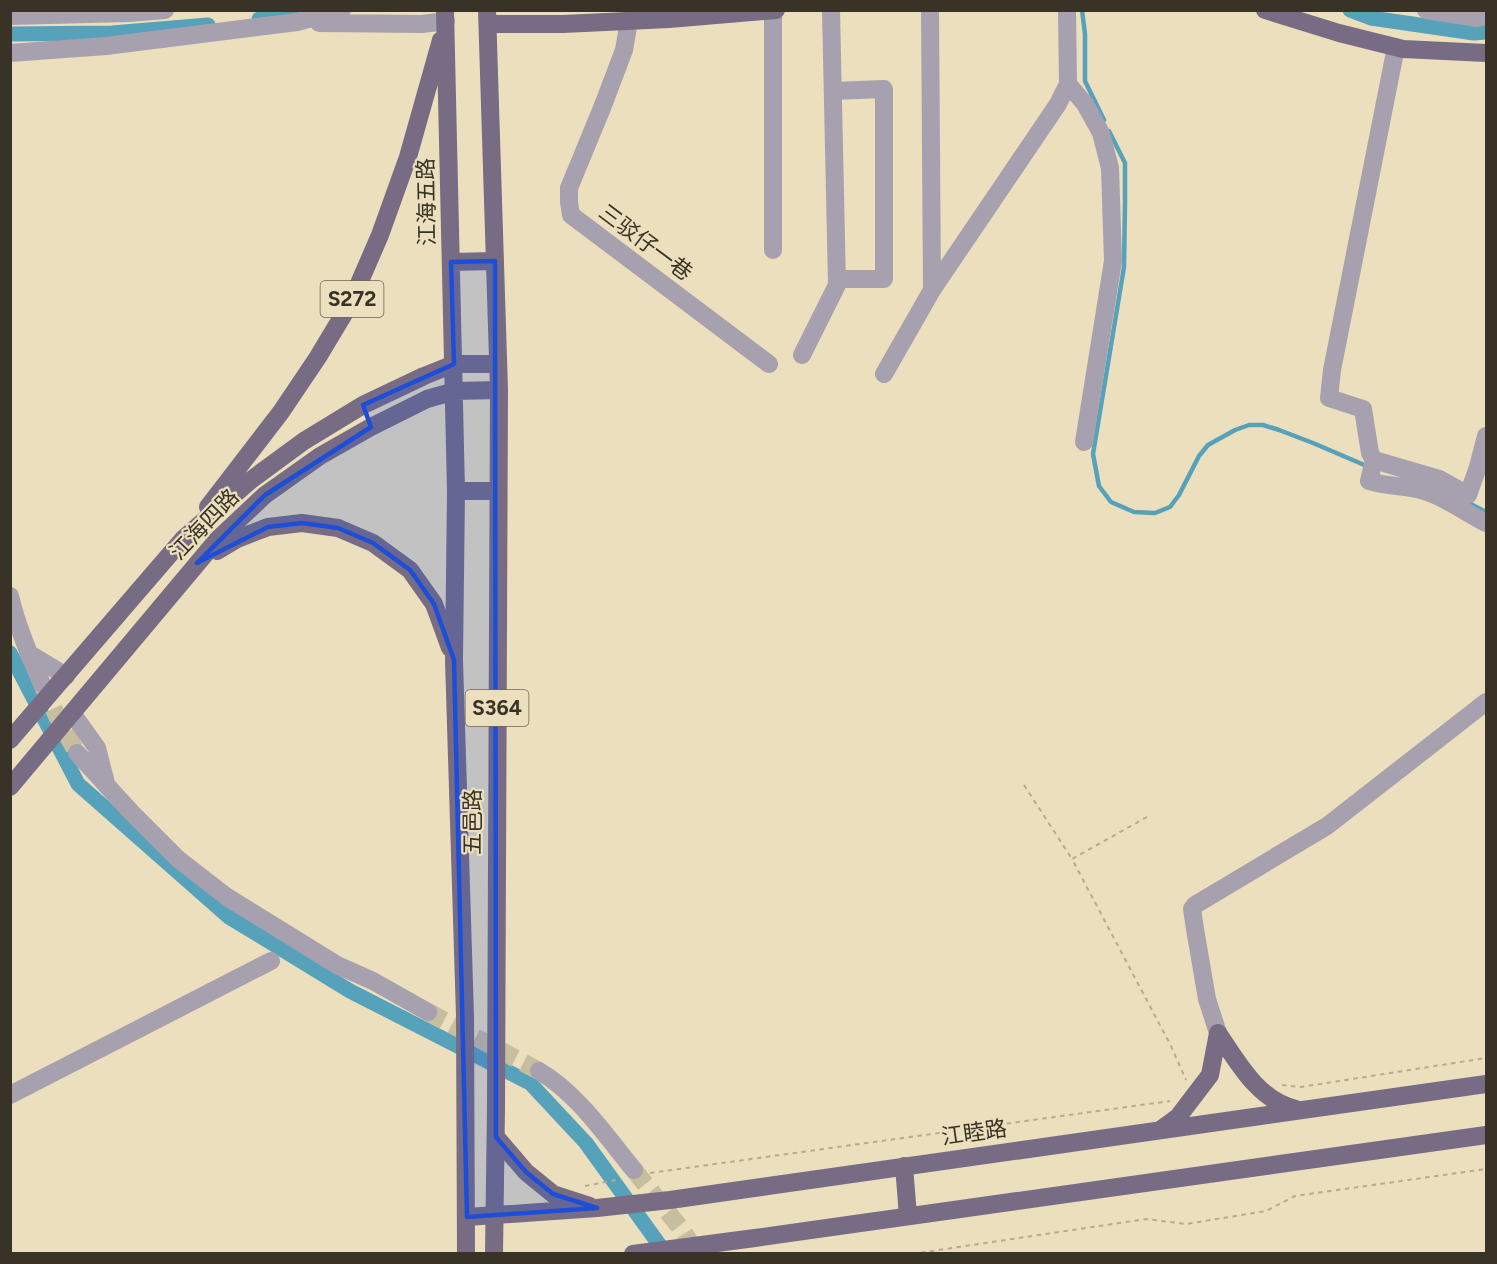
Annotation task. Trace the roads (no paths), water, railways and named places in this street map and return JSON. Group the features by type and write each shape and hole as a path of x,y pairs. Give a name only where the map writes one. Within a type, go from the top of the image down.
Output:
{"main road":[{"path":"1265,10 1339,33 1403,49 1486,53"},
{"path":"499,390 487,16 563,24 635,16 669,19 748,11 774,11"},
{"name":"江海五路","path":"446,16 454,392"},
{"name":"S272","path":"183,539 281,412 351,302 380,235 408,157 446,16"},
{"path":"452,262 495,261"},
{"name":"S272","path":"454,364 498,364"},
{"name":"江海四路","path":"12,738 55,682 183,539 260,474 304,441 363,405 454,364"},
{"name":"江海四路","path":"10,787 217,540 265,495 320,456 370,427 427,399 454,392 499,390"},
{"name":"五邑路","path":"494,1254 499,390"},
{"name":"五邑路","path":"454,392 456,491 454,660 465,1016 466,1254"},
{"path":"363,405 370,427"},
{"path":"456,491 498,491"},
{"path":"197,563 237,539 268,527 302,523 338,528 373,543 410,570 434,603 454,660"},
{"path":"1160,1130 1178,1116 1192,1093 1210,1075 1218,1033"},
{"path":"1218,1033 1243,1070 1270,1099 1285,1107 1301,1110"},
{"name":"江睦路","path":"467,1217 597,1208 670,1200 1486,1084"},
{"path":"633,1254 1486,1135"},
{"path":"496,1137 526,1172 553,1194 597,1208"},
{"path":"904,1166 908,1216"}],"street":[{"path":"10,16 129,14 165,10"},
{"path":"10,53 106,46 297,22 342,10"},
{"path":"802,355 837,285 831,10"},
{"path":"930,10 933,290"},
{"path":"884,374 933,290 1058,104 1068,84 1067,10"},
{"path":"1426,10 1477,18 1486,16"},
{"path":"773,250 774,11"},
{"path":"297,22 422,24 446,16"},
{"name":"三驳仔一巷","path":"635,16 609,90 569,188 571,215 769,364"},
{"path":"1396,47 1332,370 1329,398 1363,409 1372,466 1369,481 1425,491 1445,499 1486,523"},
{"path":"1068,84 1085,104 1101,133 1110,168 1113,261 1084,442"},
{"path":"833,91 884,89 884,279 837,279"},
{"path":"1372,466 1438,479 1468,495 1486,436"},
{"path":"10,596 28,653 55,682"},
{"path":"28,653 55,682"},
{"path":"1218,1033 1207,999 1194,929 1192,909 1195,905 1327,826 1486,702"},
{"path":"72,713 97,748 106,785"},
{"path":"77,753 178,859 227,897 337,965 373,981 428,1012"},
{"path":"10,1095 271,961"},
{"path":"539,1071 554,1079 586,1113 633,1174"}],"waterway":[{"path":"259,19 302,10"},
{"path":"1082,10 1085,34 1085,81 1104,120"},
{"path":"1350,10 1371,18 1474,33 1486,32"},
{"path":"10,34 112,33 208,25"},
{"path":"1109,131 1125,163 1124,267 1093,454 1099,486 1111,502 1134,512 1155,513 1170,507 1179,495 1199,456 1208,445 1249,425 1263,425 1279,430 1369,467"},
{"path":"1467,502 1486,512"},
{"path":"10,653 78,784 229,917 350,991 530,1083 586,1143 666,1254"}],"tunnel":[{"path":"42,684 77,753"},
{"path":"428,1012 539,1071"},
{"path":"634,1170 683,1231 697,1254"}]}
